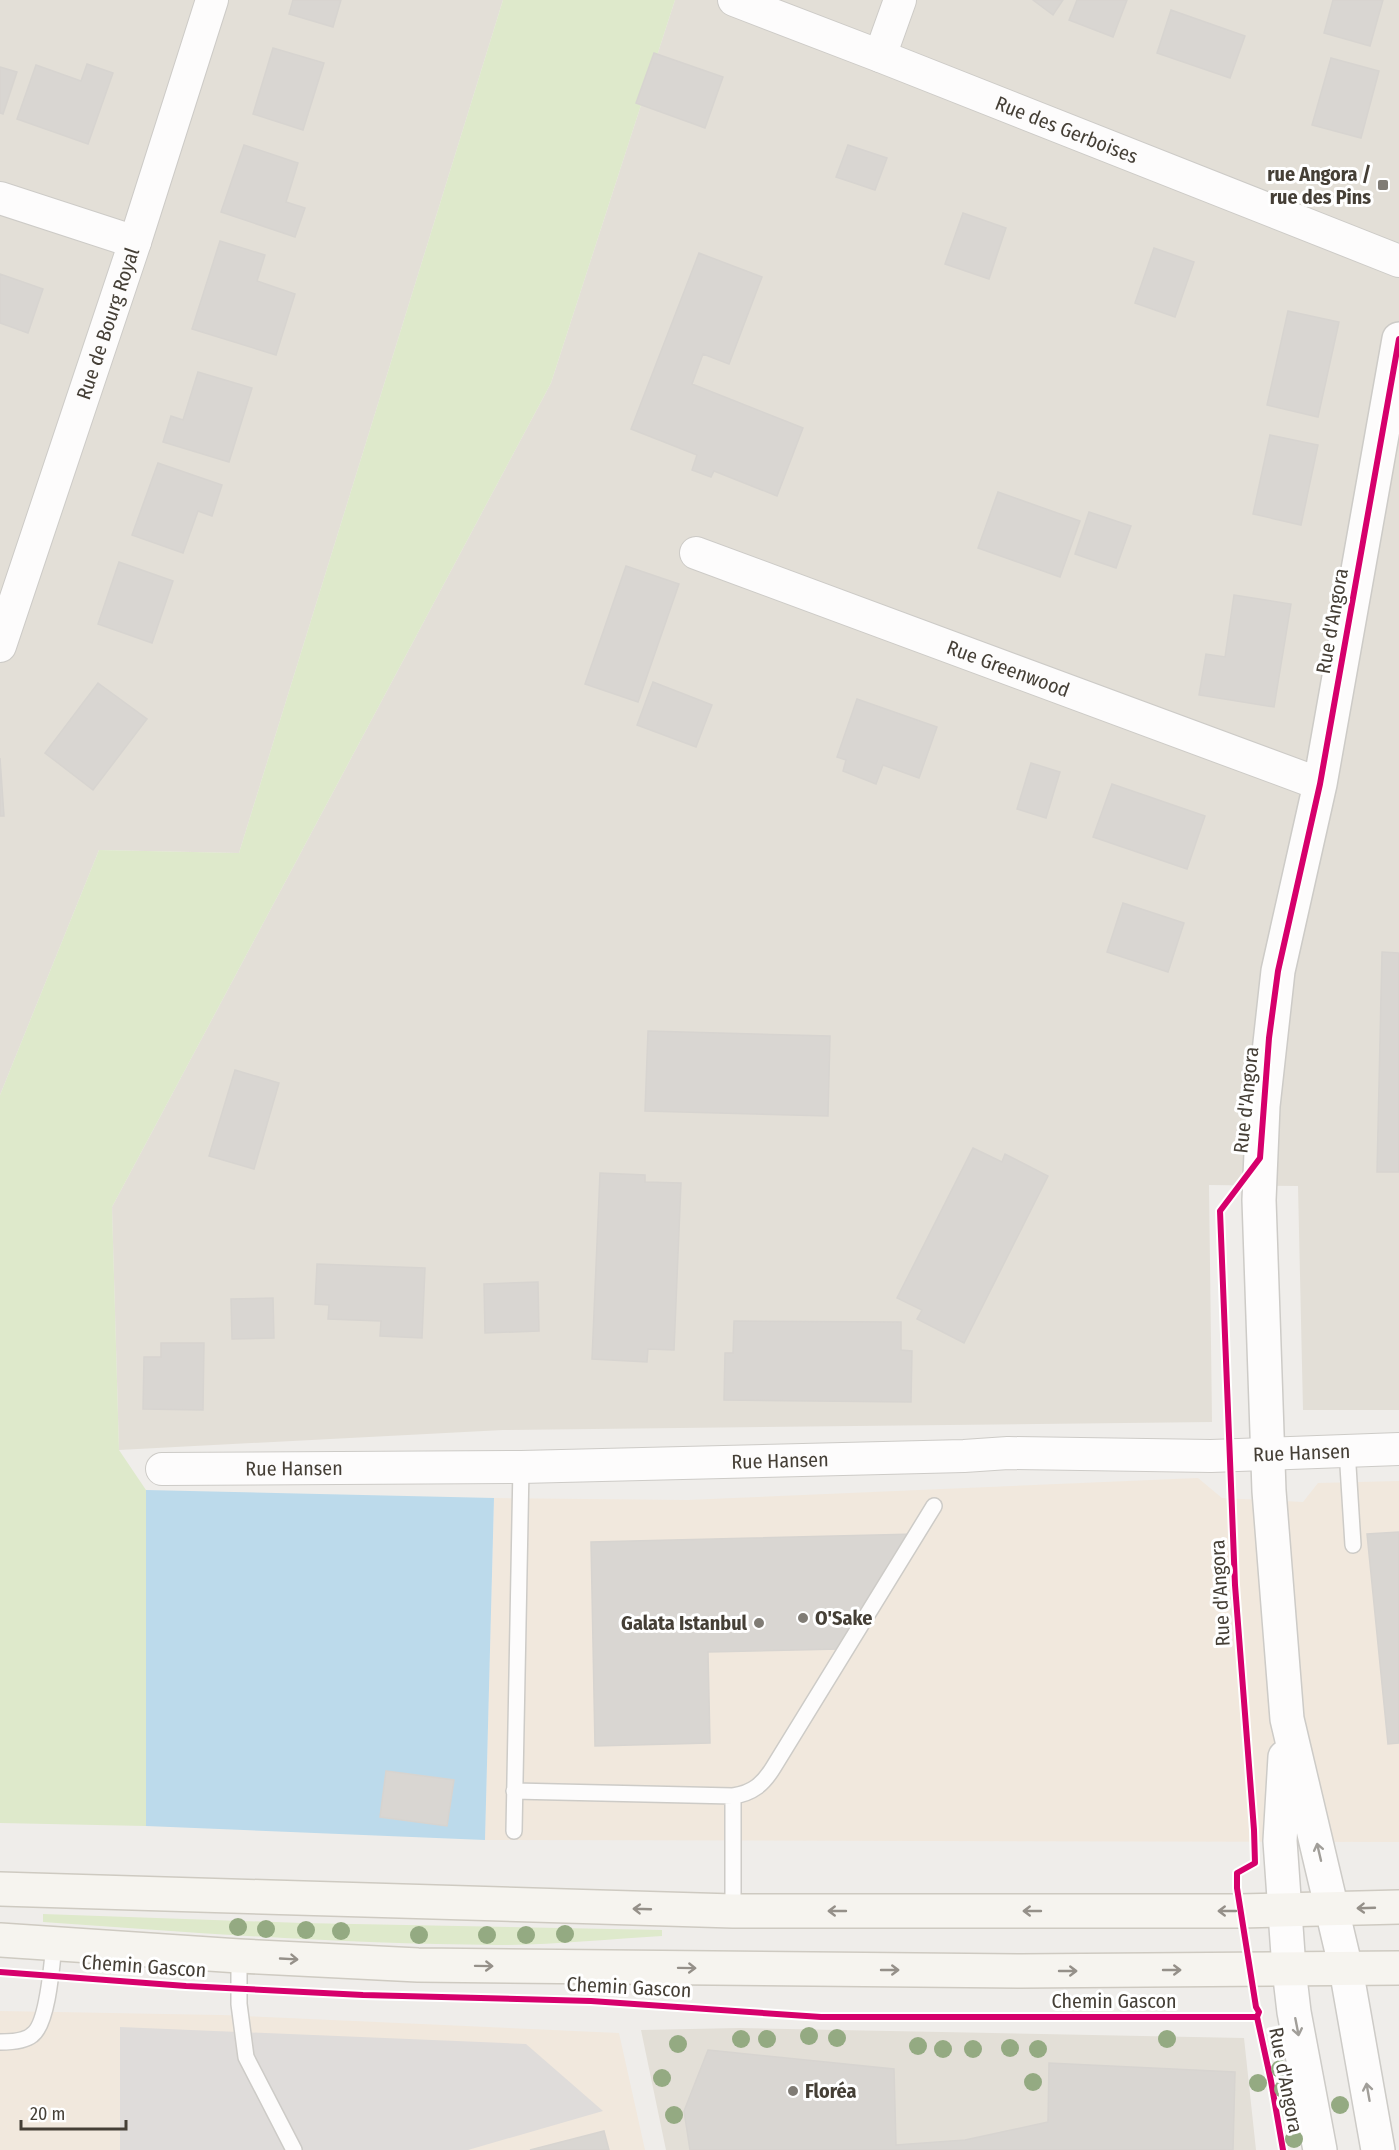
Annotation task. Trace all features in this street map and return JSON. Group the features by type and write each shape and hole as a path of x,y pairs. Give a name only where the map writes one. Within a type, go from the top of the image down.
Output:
{"main road":[{"path":"0,1889 733,1911 1285,1910 1399,1907"},
{"name":"Chemin Gascon","path":"0,1940 418,1965 1022,1971 1399,1968"}],"street":[{"name":"Rue de Bourg Royal","path":"0,646 135,242 212,0"},
{"name":"Rue des Gerboises","path":"734,0 1399,261"},
{"path":"880,56 900,0"},
{"path":"0,198 135,242"},
{"name":"Rue d'Angora","path":"1378,2150 1346,1969 1287,1719 1267,1454 1260,1247 1260,1158 1269,1038 1283,942 1320,784 1399,339"},
{"name":"Rue Greenwood","path":"696,553 1320,784"},
{"name":"Rue Hansen","path":"162,1469 521,1467 1008,1453 1211,1456 1399,1449"},
{"name":"Rue d'Angora","path":"1287,1719 1280,1841 1289,1969 1294,2012 1320,2150"}],"lane":[{"path":"1347,1450 1353,1545"},
{"path":"514,1831 521,1467"},
{"path":"514,1791 733,1796 751,1791 766,1779 934,1506"},
{"path":"733,1796 733,1911"},
{"path":"0,2042 32,2036 42,2023 54,1944"},
{"path":"239,1956 238,2004 246,2057 294,2150"}],"shaded area":[{"path":"0,0 503,0 239,853 99,850 0,1095"},
{"path":"675,0 1399,0 1399,1410 1303,1410 1298,1186 1209,1185 1212,1422 503,1430 119,1450 112,1207 551,383"},
{"path":"1198,1478 1222,1498 1303,1502 1318,1483 1399,1481 1399,1842 485,1840 494,1498 687,1500"},
{"path":"0,2011 221,2015 619,2033 645,2150 0,2150"},
{"path":"120,2027 526,2044 603,2111 468,2150 120,2150"},
{"path":"739,2028 1244,2038 1256,2150 666,2150 641,2030"}],"green space":[{"path":"503,0 675,0 551,383 112,1207 119,1450 146,1490 146,1826 0,1823 0,1095 99,850 239,853"},
{"path":"43,1914 302,1923 662,1930 662,1936 519,1945 384,1943 43,1922"}],"water":[{"path":"146,1490 494,1498 485,1840 146,1826"}],"building":[{"path":"293,0 341,0 333,27 289,14"},
{"path":"1033,0 1063,0 1053,15"},
{"path":"1077,0 1127,0 1113,37 1069,20"},
{"path":"1333,0 1383,0 1370,46 1324,33"},
{"path":"1171,10 1245,36 1230,78 1157,53"},
{"path":"273,48 324,63 303,130 253,114"},
{"path":"654,53 723,77 705,128 636,103"},
{"path":"1331,58 1379,71 1361,138 1312,125"},
{"path":"87,64 113,73 88,144 17,119 36,65 81,81"},
{"path":"0,67 17,72 3,114 0,113"},
{"path":"244,145 298,163 286,202 305,208 295,237 221,212"},
{"path":"848,145 887,158 875,190 836,177"},
{"path":"963,213 1006,228 989,279 945,264"},
{"path":"220,241 265,255 257,281 295,294 276,355 192,329"},
{"path":"1154,248 1194,262 1175,317 1135,303"},
{"path":"699,253 762,277 729,364 703,354 692,384 803,428 777,496 714,471 711,477 692,470 697,455 631,429"},
{"path":"0,274 43,289 28,333 0,323"},
{"path":"1288,311 1339,322 1318,417 1267,405"},
{"path":"198,372 252,388 229,462 163,442 171,416 183,420"},
{"path":"1270,435 1318,445 1301,525 1253,514"},
{"path":"158,463 222,485 212,516 198,511 183,553 132,535"},
{"path":"998,492 1080,521 1060,577 978,548"},
{"path":"1089,512 1131,526 1116,568 1075,554"},
{"path":"119,562 173,581 152,643 98,624"},
{"path":"626,566 679,584 638,702 585,684"},
{"path":"1234,595 1291,604 1274,707 1199,695 1206,654 1225,657"},
{"path":"653,682 712,705 696,747 637,725"},
{"path":"98,683 147,719 93,790 45,753"},
{"path":"857,699 937,727 919,778 883,765 876,784 843,771 846,760 837,757"},
{"path":"0,758 4,816 0,816"},
{"path":"1031,763 1060,772 1046,818 1017,809"},
{"path":"1112,784 1205,816 1187,869 1093,837"},
{"path":"1123,903 1184,923 1168,972 1107,952"},
{"path":"1382,952 1399,953 1399,1172 1377,1172"},
{"path":"648,1031 830,1036 828,1116 645,1111"},
{"path":"235,1070 279,1083 254,1169 209,1156"},
{"path":"973,1148 1002,1162 1005,1154 1048,1176 964,1343 917,1319 922,1310 897,1298"},
{"path":"600,1173 645,1175 645,1182 681,1183 674,1350 648,1349 647,1362 592,1359"},
{"path":"317,1264 425,1268 422,1338 380,1336 381,1321 328,1319 329,1305 315,1304"},
{"path":"538,1282 539,1331 485,1333 484,1284"},
{"path":"273,1298 274,1338 232,1339 231,1299"},
{"path":"734,1321 901,1322 901,1350 912,1351 911,1402 724,1400 725,1353 733,1353"},
{"path":"161,1343 204,1343 203,1410 143,1409 144,1357 161,1357"},
{"path":"1399,1532 1399,1743 1388,1744 1367,1534"},
{"path":"915,1534 840,1649 708,1652 710,1743 595,1746 591,1542"},
{"path":"386,1771 454,1780 447,1826 380,1817"},
{"name":"Floréa","path":"708,2050 894,2069 896,2145 965,2140 1048,2122 1049,2063 1235,2072 1233,2150 690,2150 684,2111"},
{"path":"604,2131 609,2150 530,2150"}],"cycle path":[{"path":"1257,2017 1259,2012 1256,2007 1237,1888 1237,1873 1255,1863 1235,1585 1220,1211 1260,1158 1269,1038 1278,971 1320,784 1399,339"},
{"path":"0,1972 186,1986 363,1995 591,2001 821,2017 1257,2017"},
{"path":"1257,2017 1283,2150"}],"place":[{"name":"rue Angora / rue des Pins","path":"1383,185"},
{"name":"O'Sake","path":"803,1618"},
{"name":"Galata Istanbul","path":"759,1623"},
{"name":"Floréa","path":"793,2091"}]}
